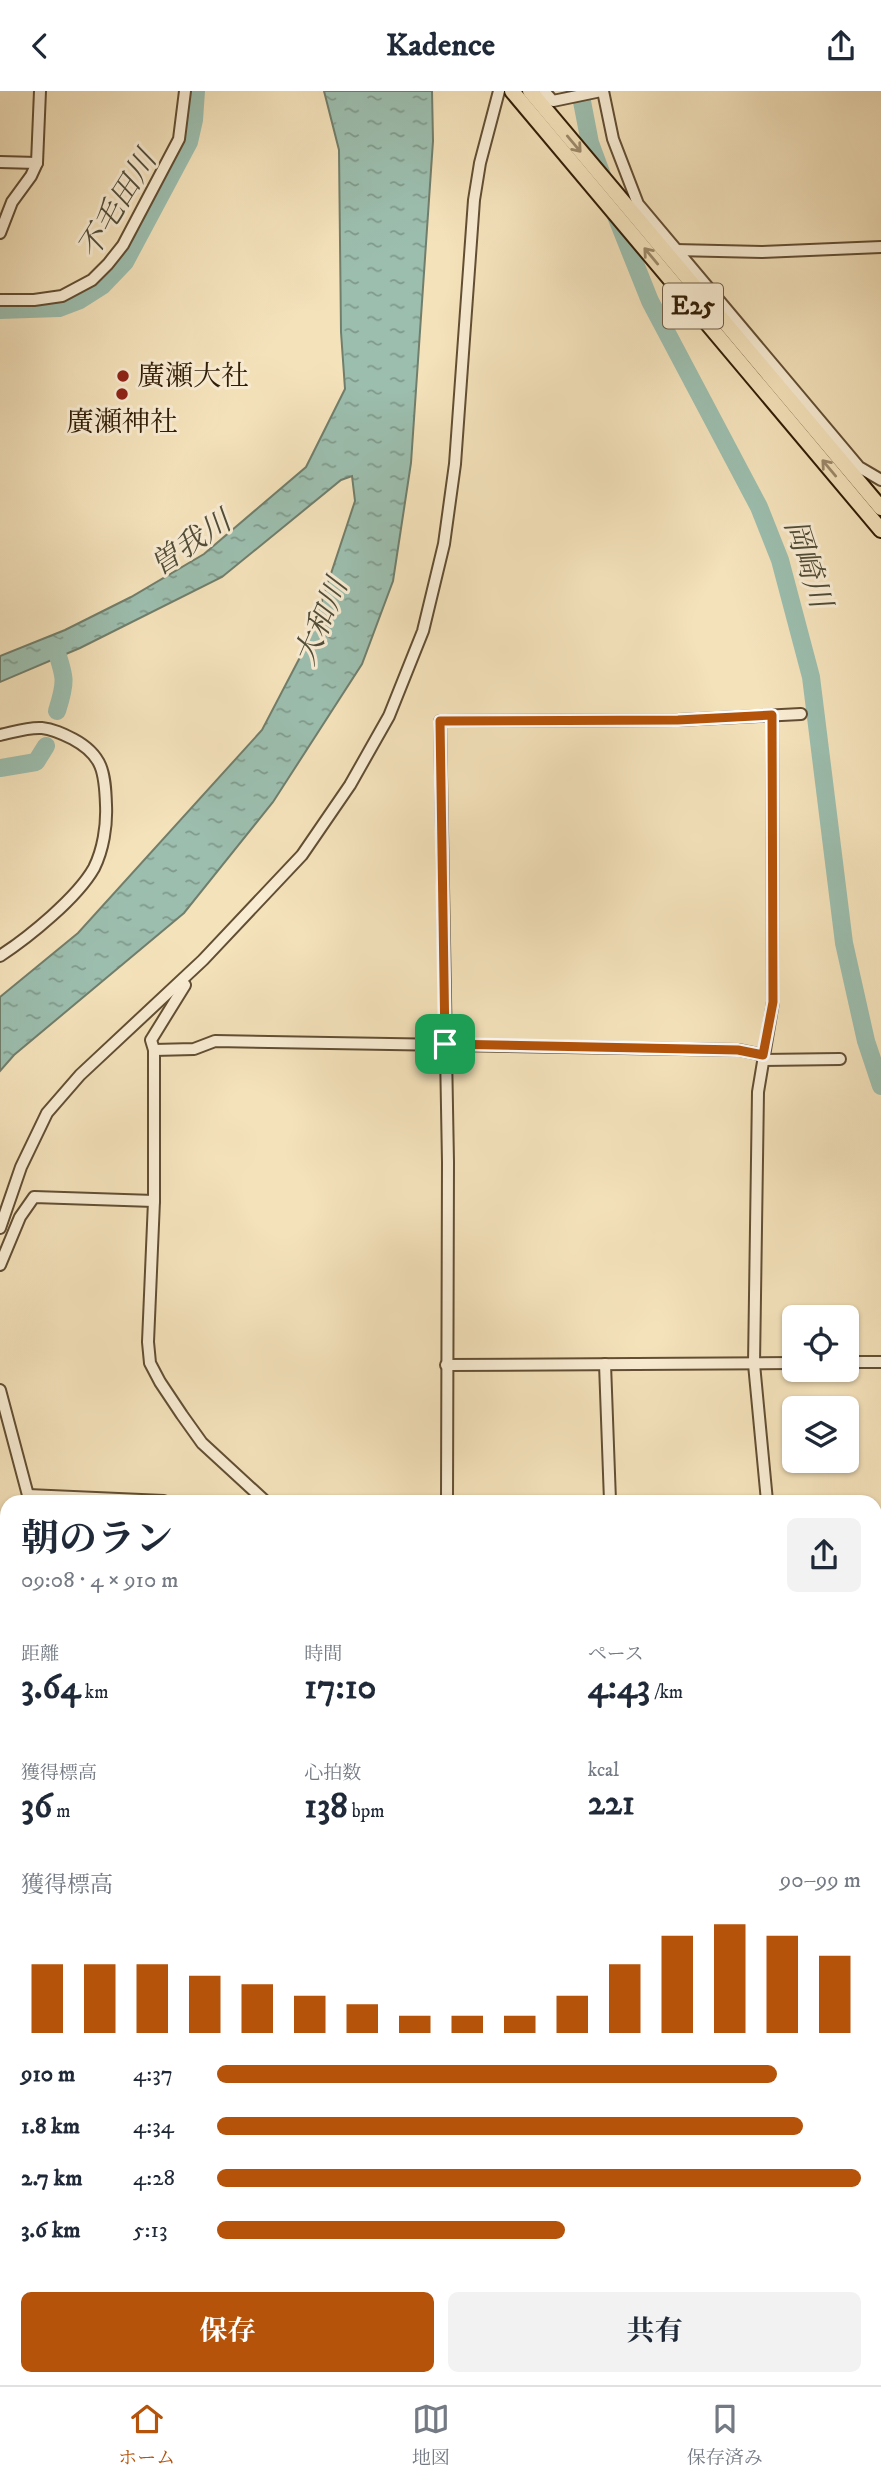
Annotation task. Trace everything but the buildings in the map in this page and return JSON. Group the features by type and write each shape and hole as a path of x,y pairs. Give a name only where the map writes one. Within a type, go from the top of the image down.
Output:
{"highway":[{"name":"E25","path":"512,91 878,519"},
{"name":"E25","path":"530,91 878,519"}],"street":[{"path":"0,233 12,202 37,163 40,91"},
{"path":"0,300 34,300 62,296 92,280 108,264 123,245 179,139 185,91"},
{"path":"0,1228 21,1167 47,1113 80,1075 203,960 302,855 350,785 389,716 422,631 444,544 455,464 474,200 480,163 499,91"},
{"path":"544,91 553,101 601,91 613,139 638,204 859,467 881,480"},
{"path":"0,162 37,163"},
{"path":"675,250 762,252 881,247"},
{"path":"447,1495 448,1162 440,721 678,720 801,714"},
{"path":"765,1495 754,1364 758,1092 773,1002 772,715"},
{"path":"0,735 44,728 59,732 87,747 97,759 105,776 106,815 104,838 94,867 79,889 32,933 0,956"},
{"path":"203,960 179,992 151,1039 154,1050 154,1201 148,1342 150,1363 202,1443 258,1495"},
{"path":"154,1050 194,1049 215,1041 445,1044 738,1050 763,1058 840,1059"},
{"path":"0,1265 20,1217 34,1198 154,1201"},
{"path":"859,1362 881,1363"},
{"path":"446,1365 782,1363"},
{"path":"605,1364 610,1495"},
{"path":"0,1390 28,1495"}],"water":[{"name":"大和川","path":"324,91 432,91 433,141 411,463 393,581 362,664 273,802 184,913 14,1055 0,1071 0,997 78,933 262,730 309,640 355,501 352,476 341,480 222,577 80,648 0,682 0,656 65,630 131,597 204,554 306,467 345,389 341,332 339,150"}],"waterway":[{"name":"不毛田川","path":"0,310 59,308 80,300 102,286 125,262 189,142 196,91"},
{"name":"岡崎川","path":"580,91 590,143 603,178"},
{"name":"岡崎川","path":"614,211 650,301 759,507 780,560 811,677 844,943 866,1041 881,1086"},
{"path":"55,647 64,679 57,711"},
{"path":"0,768 36,762 46,746"}],"place":[{"name":"廣瀬大社","path":"123,376"},
{"name":"廣瀬神社","path":"122,394"}],"route":[{"path":"772,715 773,1002 763,1055 738,1050 445,1044 440,721 678,720 772,715"}],"water label":[{"name":"曽我川","path":"191,544"}]}
